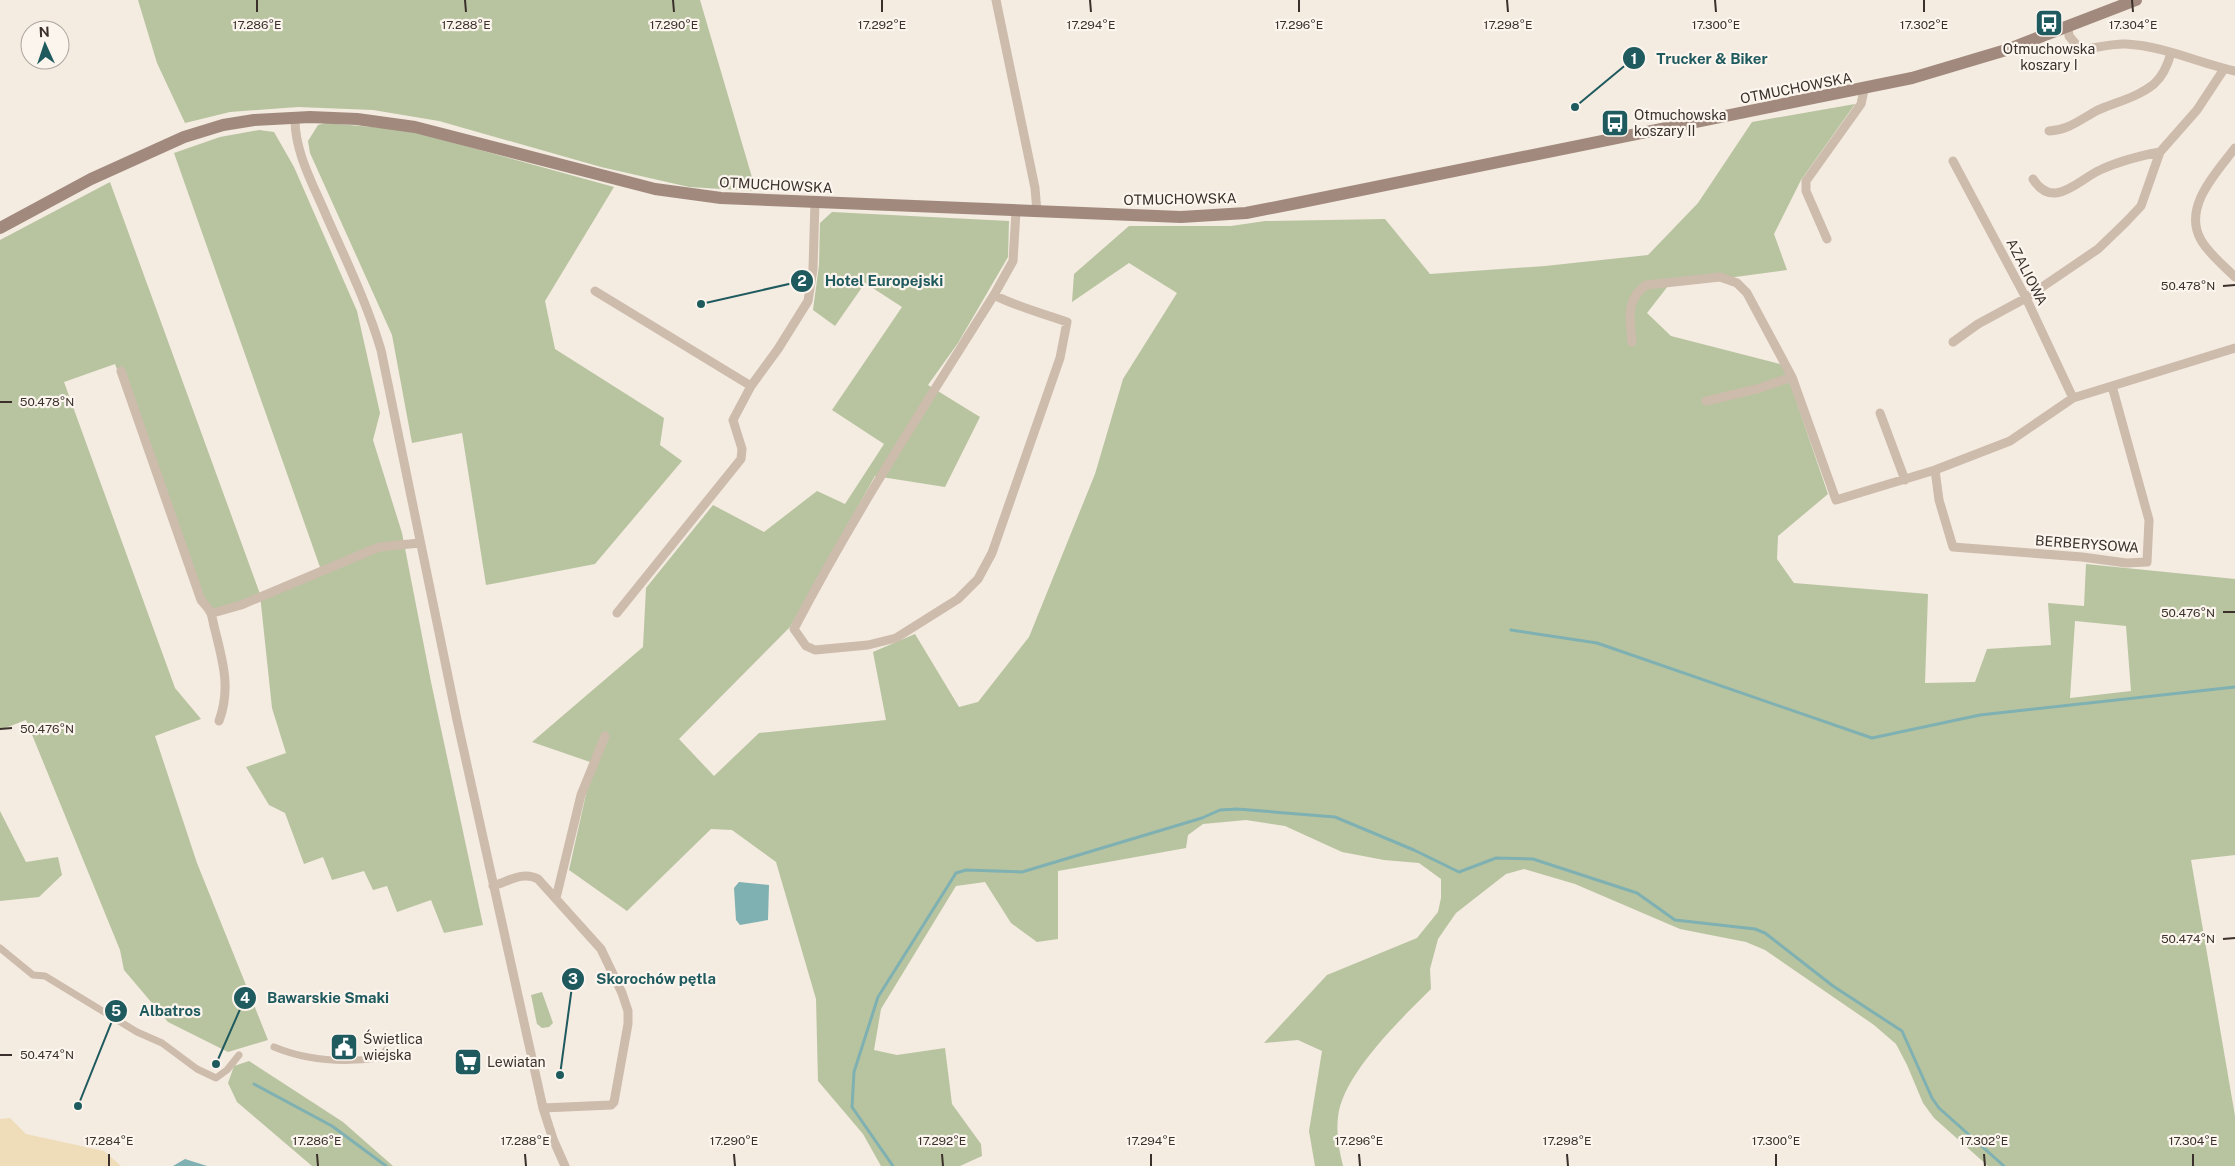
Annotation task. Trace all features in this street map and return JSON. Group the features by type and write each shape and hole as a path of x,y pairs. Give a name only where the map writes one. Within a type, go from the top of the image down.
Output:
{"main road":[{"name":"OTMUCHOWSKA","path":"0,228 91,179 166,144 204,130 237,123 295,117 358,118 415,127 615,180 676,193 721,198 1181,217 1246,213 1864,90 1981,59 2068,28 2136,0"}],"street":[{"path":"996,0 1035,188 1037,212"},
{"path":"2068,28 2069,36 2080,49 2125,44 2235,71"},
{"path":"2049,131 2060,130 2073,125 2098,110 2145,90 2156,83 2163,74 2171,54"},
{"path":"1953,342 1978,324 2026,298 2098,249 2141,206 2160,152 2197,110 2224,69"},
{"path":"1827,239 1806,191 1806,181 1861,104 1864,90"},
{"path":"295,117 298,146 306,168 369,310 381,350 420,543 543,1108 553,1140 565,1166"},
{"path":"2235,148 2207,186 2196,217 2200,239 2209,252 2235,276"},
{"path":"2033,180 2038,188 2048,192 2062,192 2073,188 2097,171 2114,164 2160,152"},
{"name":"AZALIOWA","path":"1953,161 2026,298 2073,398"},
{"path":"617,613 741,459 742,449 732,420 751,386 778,349 808,301 813,268 815,202"},
{"path":"994,295 1016,306 1032,309 1066,322 1060,358 992,553 978,579 958,599 896,638 868,645 815,650 806,646 794,629 816,588 1013,261 1016,211"},
{"path":"1632,342 1631,304 1636,292 1646,285 1720,277 1737,283 1747,293 1792,377 1836,500 1935,470 2010,441 2073,398 2235,348"},
{"path":"594,291 751,386"},
{"path":"121,371 202,600 213,613 226,682 224,709 219,721"},
{"path":"1706,401 1760,388 1792,377"},
{"name":"BERBERYSOWA","path":"1935,470 1939,500 1953,547 2126,563 2146,562 2149,520 2112,386"},
{"path":"1880,413 1905,480"},
{"path":"213,613 242,605 379,547 420,543"},
{"path":"556,898 581,795 605,736"},
{"path":"494,886 523,875 530,875 538,879 586,929 607,958 628,1011 628,1024 614,1102 611,1105 543,1108"},
{"path":"0,948 33,975 44,976 131,1028 162,1043 198,1069 216,1078 227,1070 238,1055"},
{"path":"274,1047 312,1059 332,1061 379,1058 386,1050"}],"green space":[{"path":"138,0 700,0 756,191 689,187 601,167 439,121 373,110 298,107 230,112 185,123 157,63"},
{"path":"1855,104 1801,180 1774,234 1787,270 1668,286 1647,313 1671,336 1784,365 1828,494 1778,536 1777,559 1794,583 1928,594 1925,683 1975,682 1987,649 2051,645 2048,603 2084,606 2086,564 2235,579 2235,855 2191,860 2235,1116 2235,1166 1988,1166 1934,1118 1923,1103 1896,1044 1874,1025 1765,950 1746,942 1680,929 1575,884 1524,869 1506,874 1456,913 1438,939 1430,969 1431,989 1375,1048 1350,1083 1342,1101 1338,1117 1337,1130 1343,1166 1315,1166 1309,1131 1322,1051 1298,1040 1264,1043 1327,975 1417,938 1438,912 1441,898 1441,879 1419,863 1384,860 1342,852 1285,826 1246,820 1203,824 1188,835 1186,848 1058,871 1058,939 1037,942 1011,923 985,882 956,886 881,1009 874,1050 897,1055 945,1048 952,1104 981,1144 982,1156 960,1166 881,1166 863,1134 818,1081 816,999 776,862 732,830 711,829 627,911 569,870 593,763 532,742 643,647 646,588 713,505 764,532 817,491 845,504 884,444 832,410 902,307 865,283 835,326 813,310 819,265 820,223 832,212 1009,221 1008,257 958,343 928,385 980,417 945,487 875,476 790,627 679,739 714,776 759,733 886,720 873,652 915,634 959,707 978,702 1029,637 1095,474 1123,379 1177,293 1129,263 1072,302 1074,274 1129,226 1231,226 1265,221 1385,219 1430,274 1545,266 1648,255 1698,203 1752,122","holes":["2075,621 2126,626 2131,691 2070,698"]},
{"path":"326,123 407,130 614,187 545,301 555,349 664,418 660,445 682,461 595,564 486,585 462,433 412,443 392,335 310,153 308,141 318,125"},
{"path":"259,130 274,132 294,167 357,311 380,413 373,440 402,533 431,682 483,925 444,933 431,900 397,912 387,886 373,890 364,871 332,880 323,857 304,864 285,813 269,805 246,767 286,753 272,708 260,595 206,614 115,364 64,382 175,688 201,719 155,736 197,863 268,1040 228,1052 168,1022 124,970 120,950 26,720 0,730 0,240 110,182 260,594 321,570 174,153 220,137"},
{"path":"0,811 26,862 58,857 62,875 39,897 0,901"},
{"path":"542,992 553,1023 549,1027 542,1028 537,1024 531,995"},
{"path":"249,1061 343,1122 393,1166 312,1166 237,1102 228,1083 234,1066"}],"sand":[{"path":"10,1118 26,1134 104,1151 121,1166 0,1166 0,1119"}],"water":[{"path":"739,882 769,885 768,920 740,925 736,920 734,888"},
{"path":"185,1159 207,1166 173,1166"}],"waterway":[{"path":"1511,630 1597,643 1872,738 1980,715 2235,687"},
{"path":"893,1166 852,1107 854,1072 878,997 956,873 966,870 1022,872 1202,818 1220,810 1237,809 1335,817 1414,850 1459,872 1496,858 1533,859 1637,893 1675,920 1755,929 1765,933 1833,986 1902,1031 1932,1098 1939,1108 2004,1166"},
{"path":"254,1084 332,1126 386,1166"}],"place":[{"name":"Otmuchowska koszary I","path":"2049,23"},
{"name":"Trucker & Biker","path":"1575,107"},
{"name":"Otmuchowska koszary II","path":"1615,123"},
{"name":"Hotel Europejski","path":"701,304"},
{"name":"Świetlica wiejska","path":"344,1047"},
{"name":"Lewiatan","path":"468,1062"},
{"name":"Bawarskie Smaki","path":"216,1064"},
{"name":"Skorochów pętla","path":"560,1075"},
{"name":"Albatros","path":"78,1106"}]}
